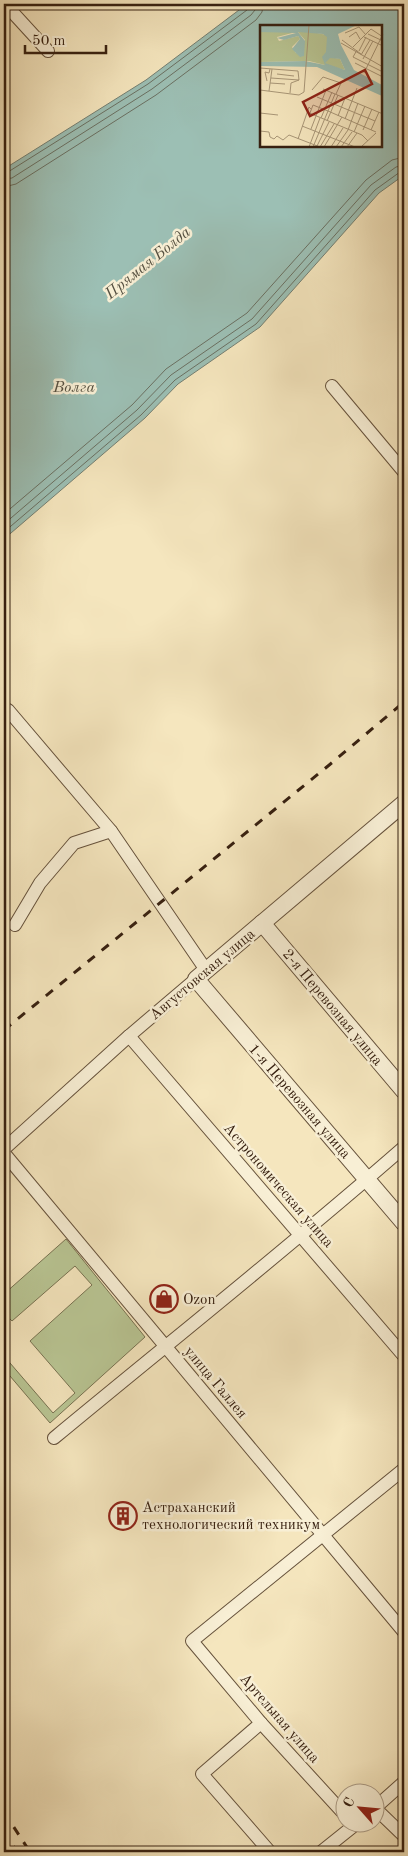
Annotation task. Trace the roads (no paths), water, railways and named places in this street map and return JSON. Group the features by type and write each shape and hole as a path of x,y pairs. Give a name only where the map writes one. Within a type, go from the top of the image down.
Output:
{"street":[{"path":"5,4 48,51"},
{"path":"332,386 404,472"},
{"path":"4,714 8,710 111,831 201,974"},
{"name":"Августовская улица","path":"5,1145 201,974 404,803"},
{"path":"15,925 40,883 74,842 111,831"},
{"name":"2-я Перевозная улица","path":"262,923 404,1091"},
{"name":"1-я Перевозная улица","path":"201,974 404,1223"},
{"name":"Астрономическая улица","path":"129,1036 404,1356"},
{"name":"улица Галлея","path":"5,1145 165,1346 404,1632"},
{"path":"54,1438 302,1236 404,1147"},
{"path":"322,1534 404,1469"},
{"name":"Артельная улица","path":"322,1534 192,1641 261,1723 336,1805"},
{"path":"261,1723 202,1774 270,1852"},
{"path":"386,1799 404,1782"},
{"path":"386,1818 404,1836"},
{"path":"321,1852 340,1834"}],"water":[{"path":"247,4 404,4 404,175 379,193 260,327 178,384 145,418 4,539 4,169 146,80"}],"railway":[{"path":"4,1030 404,702"},
{"path":"4,1812 30,1852"},
{"path":"4,1831 17,1852"}],"place":[{"name":"Ozon","path":"164,1299"},
{"name":"Астраханский технологический техникум","path":"123,1516"}],"water label":[{"name":"Прямая Болда","path":"147,262"},
{"name":"Волга","path":"74,386"}]}
